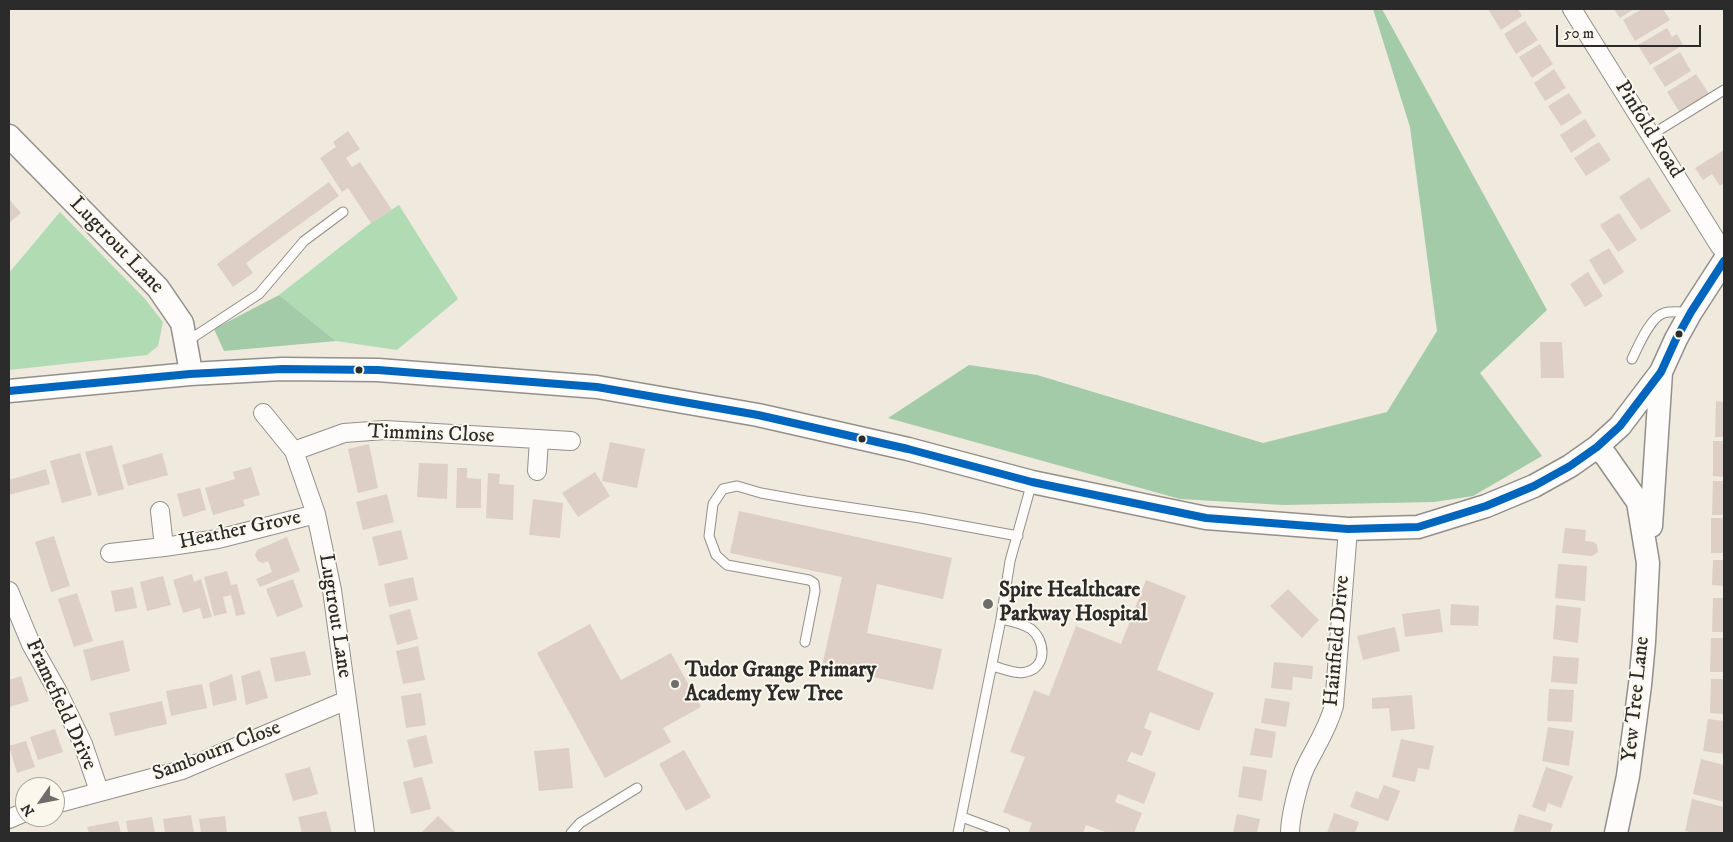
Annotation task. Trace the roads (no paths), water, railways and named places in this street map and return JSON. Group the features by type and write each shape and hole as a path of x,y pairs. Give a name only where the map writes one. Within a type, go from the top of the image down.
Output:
{"street":[{"name":"Pinfold Road","path":"1572,9 1724,251"},
{"name":"Lugtrout Lane","path":"9,136 158,288 182,323 190,374"},
{"name":"Yew Tree Lane","path":"1648,563 1638,502 1606,456 1597,447 1620,426 1661,372 1691,312 1724,260"},
{"path":"9,391 190,374 282,369 378,370 597,387 758,415 908,449 1032,482 1206,518 1348,529 1418,527 1486,506 1534,486 1570,466 1597,447"},
{"name":"Yew Tree Lane","path":"1616,833 1628,776 1640,686 1661,372"},
{"name":"Lugtrout Lane","path":"263,413 294,451 316,514 332,590 365,833"},
{"name":"Timmins Close","path":"294,451 344,433 386,430 571,441"},
{"path":"537,470 538,439"},
{"name":"Heather Grove","path":"160,510 164,547"},
{"name":"Heather Grove","path":"110,553 218,540 316,514"},
{"name":"Hainfield Drive","path":"1290,833 1290,820 1305,768 1328,726 1334,706 1348,529"},
{"name":"Framefield Drive","path":"9,591 31,644 58,692 83,744 99,791"},
{"name":"Sambourn Close","path":"65,801 182,770 347,700"}],"lane":[{"path":"1651,135 1724,90"},
{"path":"186,342 259,294 304,241 343,212"},
{"path":"1632,359 1643,336 1656,317 1664,313 1691,312"},
{"path":"958,833 1001,619 1010,561 1032,482"},
{"path":"805,642 815,591 814,583 810,580 728,565 716,555 710,536 711,520 713,504 723,490 737,486 761,493 920,518 1018,536"},
{"path":"992,666 1015,672 1026,672 1035,668 1043,652 1039,638 1032,630 1017,622 1001,619"},
{"path":"571,833 580,823 638,788"},
{"path":"962,817 1005,833"}],"place":[{"name":"Spire Healthcare Parkway Hospital","path":"988,604"},
{"name":"Tudor Grange Primary Academy Yew Tree","path":"675,684"}]}
